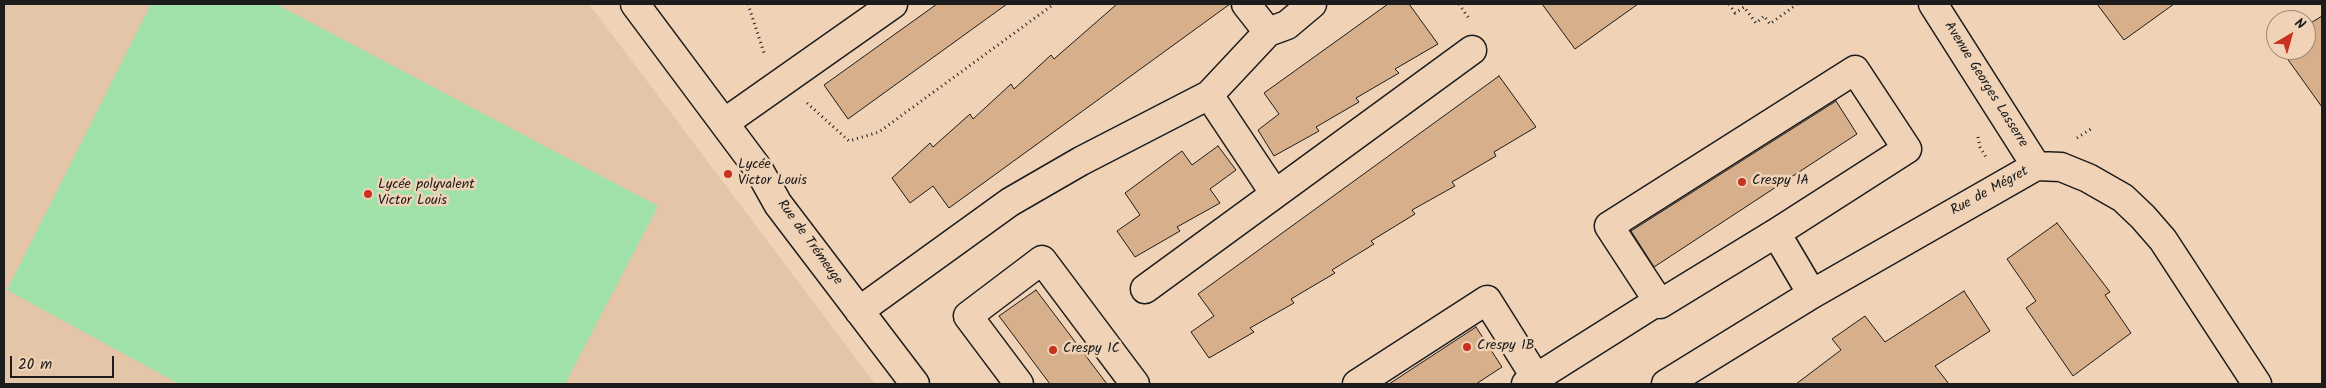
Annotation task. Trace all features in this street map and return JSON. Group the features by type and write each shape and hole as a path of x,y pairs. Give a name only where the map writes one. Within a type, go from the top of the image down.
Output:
{"street":[{"name":"Rue de Trémeuge","path":"635,4 759,170 778,204 915,384"},
{"path":"724,123 893,4"},
{"path":"1246,4 1268,32"},
{"path":"859,311 1010,202 1082,161 1209,95 1268,32 1287,24 1312,4"},
{"name":"Avenue Georges Lasserre","path":"1933,4 2036,166"},
{"path":"1145,288 1472,50"},
{"path":"1855,70 1908,149 1776,233 1660,304 1608,226 1855,70"},
{"path":"1209,95 1275,194"},
{"name":"Rue de Mégret","path":"1666,384 1812,294 2036,166 2061,168 2088,178 2123,198 2143,217 2163,240 2257,384"},
{"path":"1776,233 1812,294"},
{"path":"1019,384 968,316 1042,260 1135,384"},
{"path":"1357,384 1487,300 1531,381 1658,301"}],"path":[{"path":"748,4 778,84 849,141 879,132 1054,4"},
{"path":"1729,4 1735,12 1744,7 1756,22 1764,16 1770,24 1797,4"},
{"path":"2074,140 2091,129"}],"shaded area":[{"name":"Lycée polyvalent Victor Louis","path":"4,4 589,4 875,384 4,384"}],"green space":[{"name":"Lycée polyvalent Victor Louis","path":"151,4 276,4 658,206 565,384 179,384 7,290"}],"building":[{"path":"937,4 1007,4 848,119 824,85"},
{"path":"1117,4 1230,4 949,208 933,186 910,203 892,178 930,143 933,147 970,114 973,119 1011,84 1014,89 1051,55 1054,59"},
{"path":"1388,4 1409,4 1438,44 1395,69 1399,73 1356,98 1359,102 1316,127 1319,131 1274,156 1258,130 1279,114 1264,93"},
{"path":"1542,4 1638,4 1575,49"},
{"path":"2097,4 2174,4 2124,40"},
{"path":"2322,16 2322,107 2288,60 2316,60 2316,20"},
{"path":"1499,76 1536,127 1494,152 1496,156 1452,182 1455,186 1412,210 1415,214 1371,241 1374,244 1332,270 1335,273 1291,299 1294,303 1250,328 1254,332 1209,358 1191,332 1214,316 1198,294"},
{"name":"Crespy 1A","path":"1836,101 1857,134 1654,267 1631,231"},
{"path":"1218,146 1236,170 1210,189 1220,203 1177,227 1180,231 1135,257 1117,231 1140,215 1125,193 1182,151 1192,165"},
{"path":"2057,223 2110,292 2105,295 2131,333 2073,376 2026,308 2036,301 2007,259"},
{"name":"Crespy 1C","path":"1036,290 1107,384 1050,384 999,316"},
{"path":"1964,291 1990,331 1935,366 1949,384 1796,384 1841,350 1832,339 1865,316 1885,342"},
{"name":"Crespy 1B","path":"1476,327 1502,367 1476,384 1389,384"}],"place":[{"name":"Lycée Victor Louis","path":"728,174"},
{"name":"Crespy 1A","path":"1742,182"},
{"name":"Lycée polyvalent Victor Louis","path":"368,194"},
{"name":"Crespy 1B","path":"1467,347"},
{"name":"Crespy 1C","path":"1053,350"}]}
